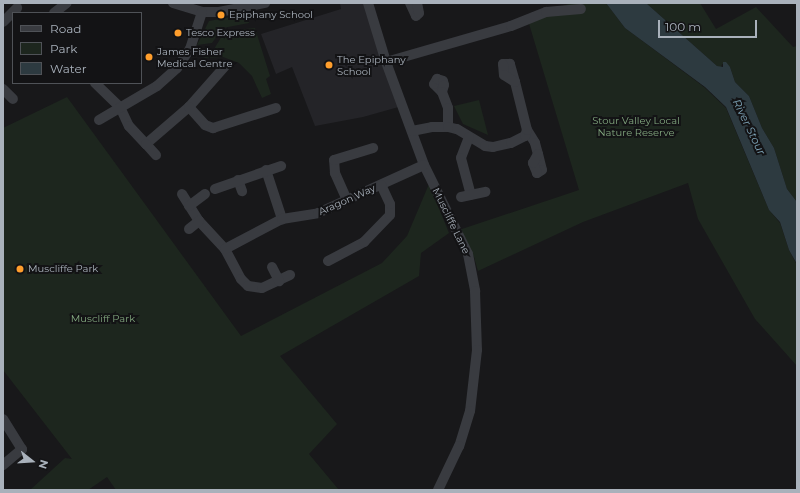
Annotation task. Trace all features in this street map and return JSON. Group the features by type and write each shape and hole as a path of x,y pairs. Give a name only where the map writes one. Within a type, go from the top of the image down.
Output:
{"street":[{"path":"55,12 67,3"},
{"path":"173,3 202,12 219,12 264,3"},
{"name":"Muscliffe Lane","path":"368,3 386,62 424,165 468,254 475,291 477,324 476,364 467,425 459,446 438,490"},
{"path":"410,3 416,16 419,13 417,3"},
{"path":"386,62 511,26 546,12 581,9"},
{"path":"99,120 157,86 177,68 190,49 202,12"},
{"path":"3,22 12,13"},
{"path":"146,144 189,107 226,65"},
{"path":"515,82 527,130 535,143 538,154"},
{"path":"96,84 120,107 129,126 156,155"},
{"path":"4,90 13,99"},
{"path":"442,92 448,108 448,127"},
{"path":"189,107 206,125 213,128 276,108"},
{"path":"412,131 432,127 448,127 493,147 511,143 525,136 527,130"},
{"path":"469,137 460,158 466,196 485,192"},
{"path":"347,200 335,173 331,159 373,148"},
{"name":"Aragon Way","path":"225,249 282,219 318,213 424,165"},
{"path":"215,189 281,166"},
{"path":"266,170 282,219"},
{"path":"238,180 242,191"},
{"path":"328,261 364,242 390,215 390,204 381,185"},
{"path":"182,194 199,221 225,249 241,279 248,286 262,288 290,275"},
{"path":"189,206 204,194"},
{"path":"189,229 199,221"},
{"path":"272,267 278,281"},
{"path":"3,419 24,448 3,465"}],"shaded area":[{"name":"The Epiphany School","path":"340,3 368,3 402,106 363,117 315,126 292,67 276,74 261,34 341,9"}],"green space":[{"name":"Stour Valley Local Nature Reserve","path":"572,3 606,3 625,28 704,87 726,108 769,210 780,223 789,250 797,265 797,366 755,319 698,219 688,183 583,222 478,271 474,257 459,230 579,190 527,17"},
{"path":"646,3 700,3 716,29 756,7 793,47 797,46 797,202 787,189 774,148 762,128 749,96 735,82 730,67 722,64 721,68 717,66"},
{"path":"252,13 248,18 249,23 223,28 212,43 197,45 209,21"},
{"path":"255,28 270,76 266,79 271,94 262,98 252,76 239,63 223,57 203,58 211,54 225,31"},
{"name":"Muscliff Park","path":"67,97 241,336 382,263 407,236 429,184 449,233 421,253 419,276 280,356 337,424 309,454 339,490 116,490 107,477 88,490 30,490 65,458 72,459 3,370 3,128"},
{"path":"479,100 488,135 463,124 454,106"}],"water":[{"name":"River Stour","path":"606,3 646,3 717,66 723,67 723,62 726,62 730,67 735,82 749,96 762,128 774,148 787,189 797,202 797,264 789,250 780,222 769,210 726,107 705,87 625,28"}],"place":[{"name":"Epiphany School","path":"221,15"},
{"name":"Tesco Express","path":"178,33"},
{"name":"James Fisher Medical Centre","path":"149,57"},
{"name":"The Epiphany School","path":"329,65"},
{"name":"Muscliffe Park","path":"20,269"}]}
